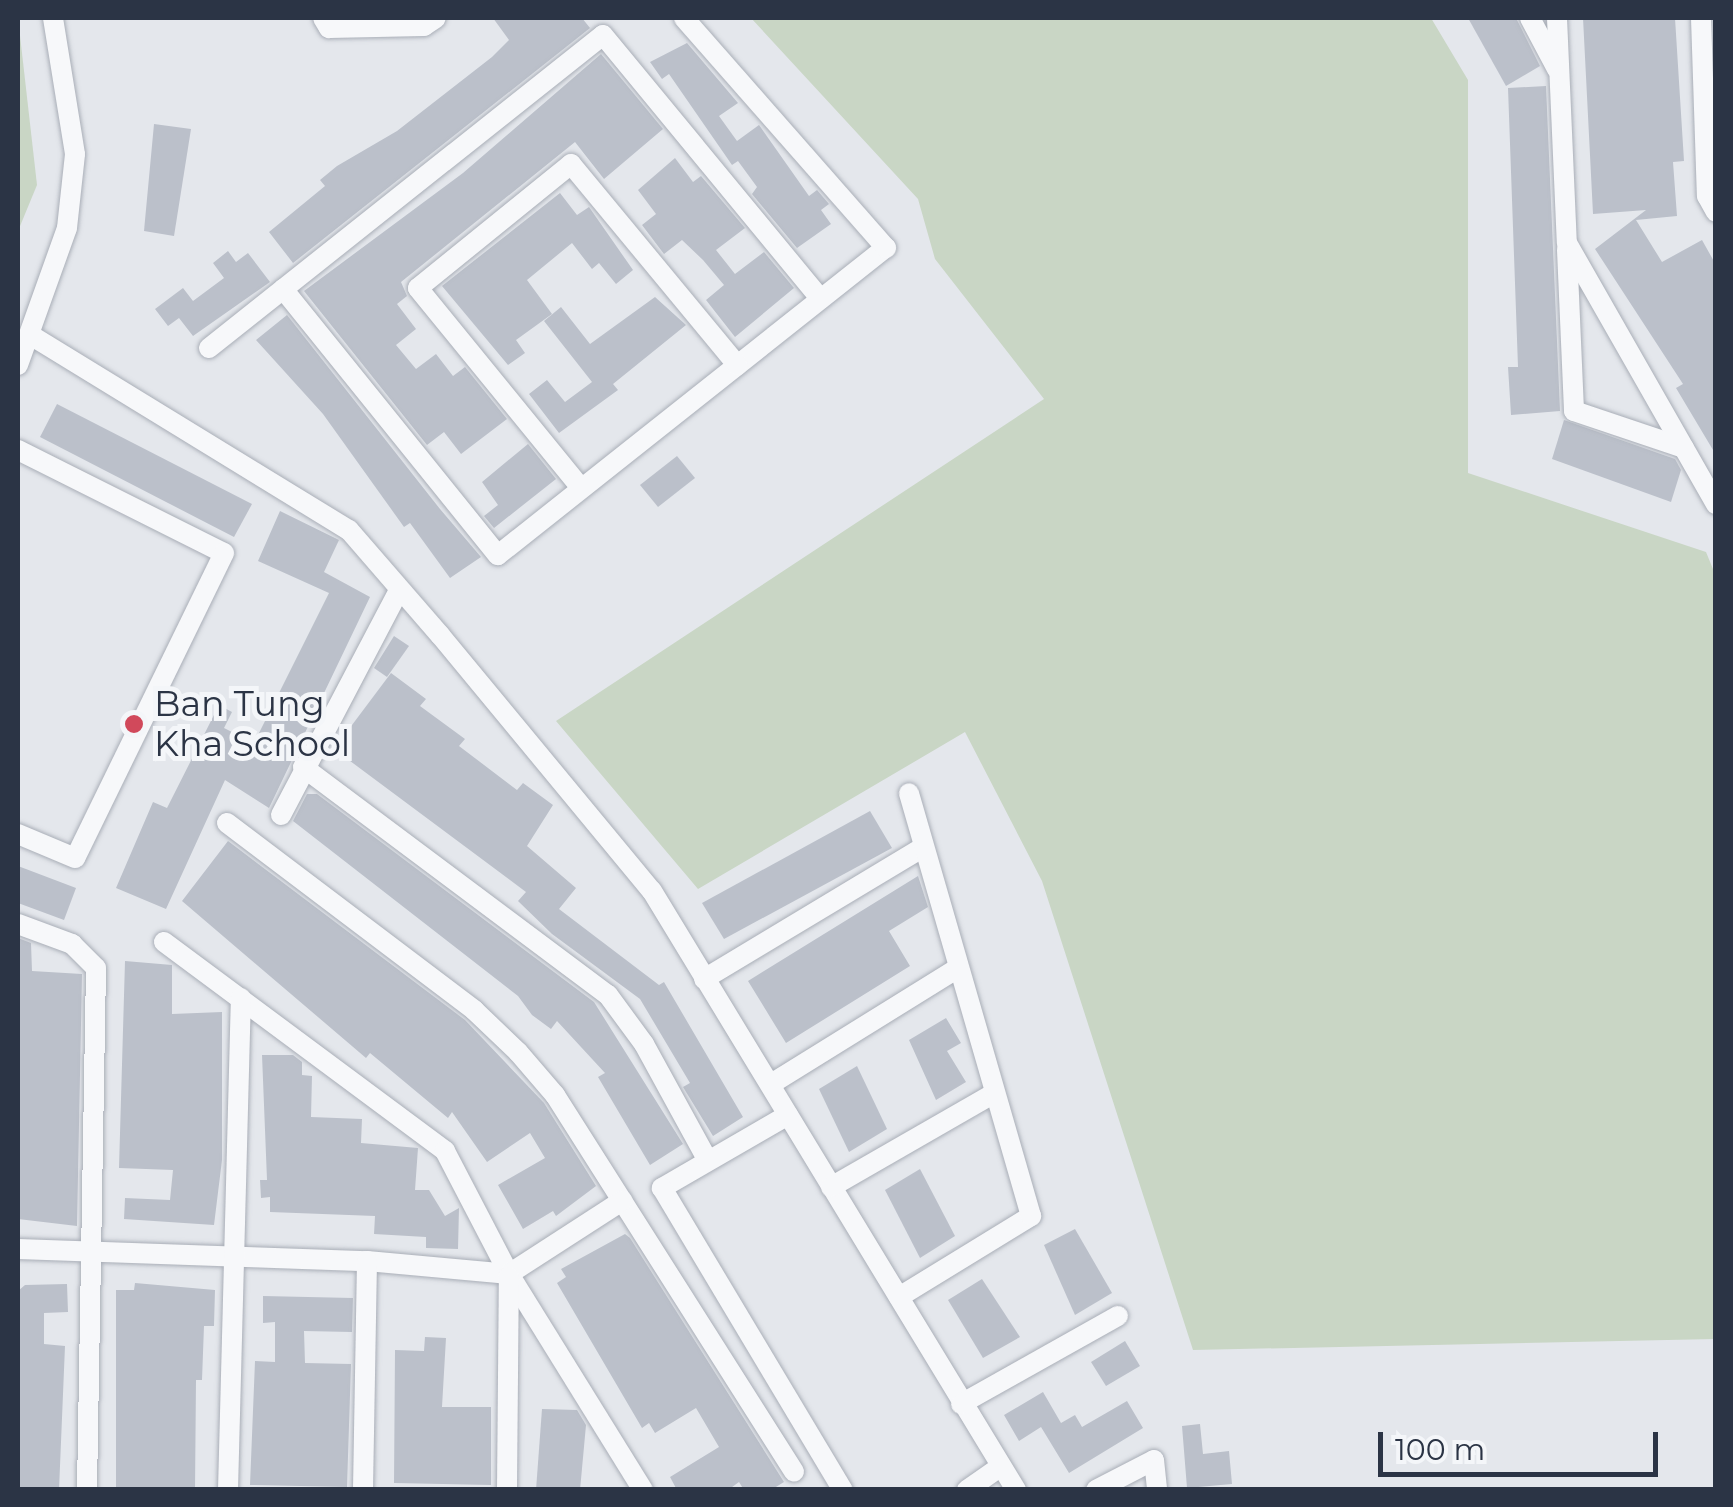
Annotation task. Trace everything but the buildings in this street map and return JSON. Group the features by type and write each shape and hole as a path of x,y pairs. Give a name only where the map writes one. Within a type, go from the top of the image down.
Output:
{"street":[{"path":"18,365 32,336 66,228 74,154 53,18"},
{"path":"323,18 329,28 386,22 424,26 436,18"},
{"path":"283,289 498,554 886,248 684,18"},
{"path":"1530,18 1560,74"},
{"path":"1557,18 1574,412 1684,448"},
{"path":"1701,18 1707,196 1716,212"},
{"path":"209,348 604,35 821,299"},
{"path":"582,488 418,288 571,164 737,365"},
{"path":"1567,243 1716,504"},
{"path":"32,336 349,530 652,891 999,1468 1016,1490"},
{"path":"18,450 224,553 75,858 18,834"},
{"path":"281,815 399,590"},
{"path":"303,768 608,995 644,1044 708,1161"},
{"path":"899,1297 1031,1216 922,848 910,794"},
{"path":"227,823 507,1042 555,1096 794,1470"},
{"path":"704,979 922,848"},
{"path":"18,924 72,944 96,968 87,1490"},
{"path":"164,942 444,1151 510,1274 643,1490"},
{"path":"770,1084 958,968"},
{"path":"228,1490 231,1256 241,998"},
{"path":"831,1187 993,1094"},
{"path":"788,1115 662,1188 842,1490"},
{"path":"18,1249 367,1261 510,1274 622,1202"},
{"path":"363,1490 367,1261"},
{"path":"507,1490 510,1274"},
{"path":"961,1404 1118,1316"},
{"path":"1096,1490 1154,1460 1157,1490"},
{"path":"967,1490 999,1468"}],"green space":[{"path":"18,18 37,185 18,231"},
{"path":"751,18 1431,18 1468,80 1468,473 1706,552 1715,574 1715,1339 1193,1350 1042,881 965,732 698,889 556,721 1044,399 935,259 918,199"}],"place":[{"name":"Ban Tung Kha School","path":"134,724"}]}
